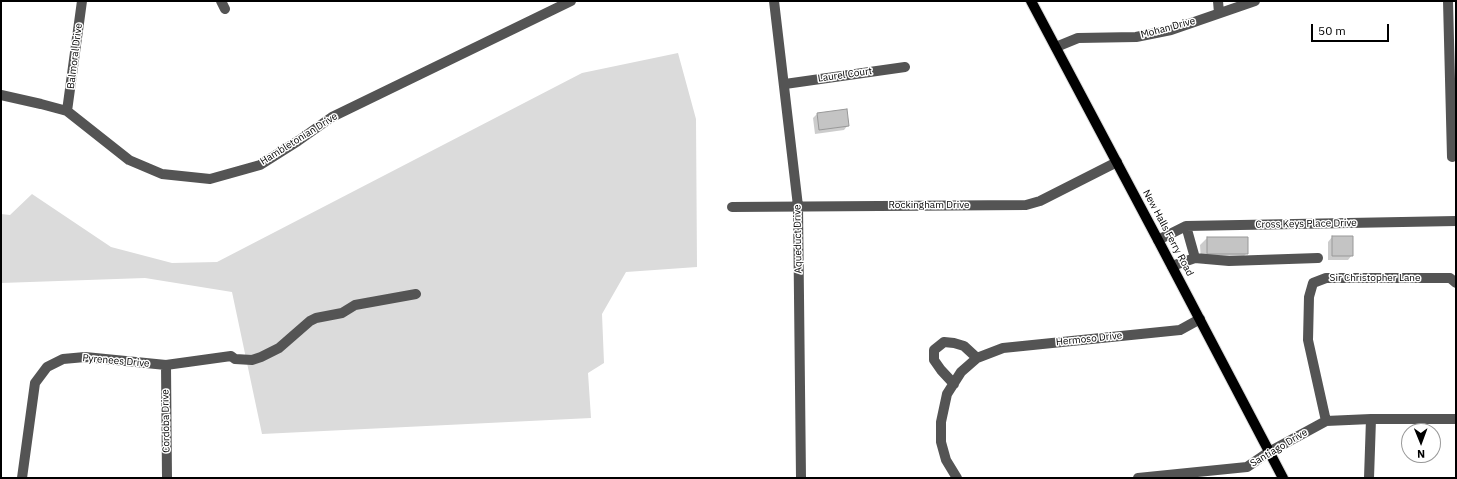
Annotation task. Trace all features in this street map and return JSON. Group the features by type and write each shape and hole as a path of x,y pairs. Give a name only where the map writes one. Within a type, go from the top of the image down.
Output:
{"main road":[{"name":"New Halls Ferry Road","path":"1031,1 1283,478"}],"street":[{"name":"Balmoral Drive","path":"68,111 82,1"},
{"name":"Hambletonian Drive","path":"1,95 68,111 129,160 162,174 210,179 260,165 332,117 571,1"},
{"name":"Aqueduct Drive","path":"774,1 785,84 798,206 801,478"},
{"path":"1218,1 1219,13"},
{"name":"Mohan Drive","path":"1056,47 1078,38 1136,37 1172,30 1255,1"},
{"path":"1448,1 1452,157"},
{"name":"Laurel Court","path":"785,84 905,67"},
{"name":"Rockingham Drive","path":"732,207 1026,205 1040,201 1117,162"},
{"name":"Cross Keys Place Drive","path":"1158,240 1186,226 1456,221"},
{"path":"1186,226 1195,258"},
{"path":"1172,266 1195,258 1229,261 1318,258"},
{"name":"Sir Christopher Lane","path":"1326,421 1308,340 1309,297 1313,284 1326,278 1450,278 1456,283"},
{"name":"Pyrenees Drive","path":"22,478 35,383 47,367 62,359 85,357 166,365 231,356 235,359 252,360 278,348 316,318 342,313 355,305 416,294"},
{"name":"Hermoso Drive","path":"957,478 946,460 941,442 941,422 948,394 961,372 978,358 1003,348 1180,330 1200,319"},
{"path":"954,384 934,360 934,350 944,342 954,343 964,346 978,358"},
{"name":"Cordoba Drive","path":"166,365 167,478"},
{"path":"1369,478 1371,418"},
{"name":"Santiago Drive","path":"1138,478 1247,467 1269,452 1326,421 1371,418 1456,419"}],"shaded area":[{"path":"678,53 696,119 697,267 626,272 602,314 604,363 588,373 591,418 262,434 232,292 145,278 1,283 1,214 10,215 32,194 111,247 172,263 217,262 582,73"}],"building":[{"path":"847,109 849,126 819,130 817,113"},
{"path":"1332,236 1353,236 1353,256 1332,256"},
{"path":"1207,237 1248,237 1248,254 1207,254"}]}
